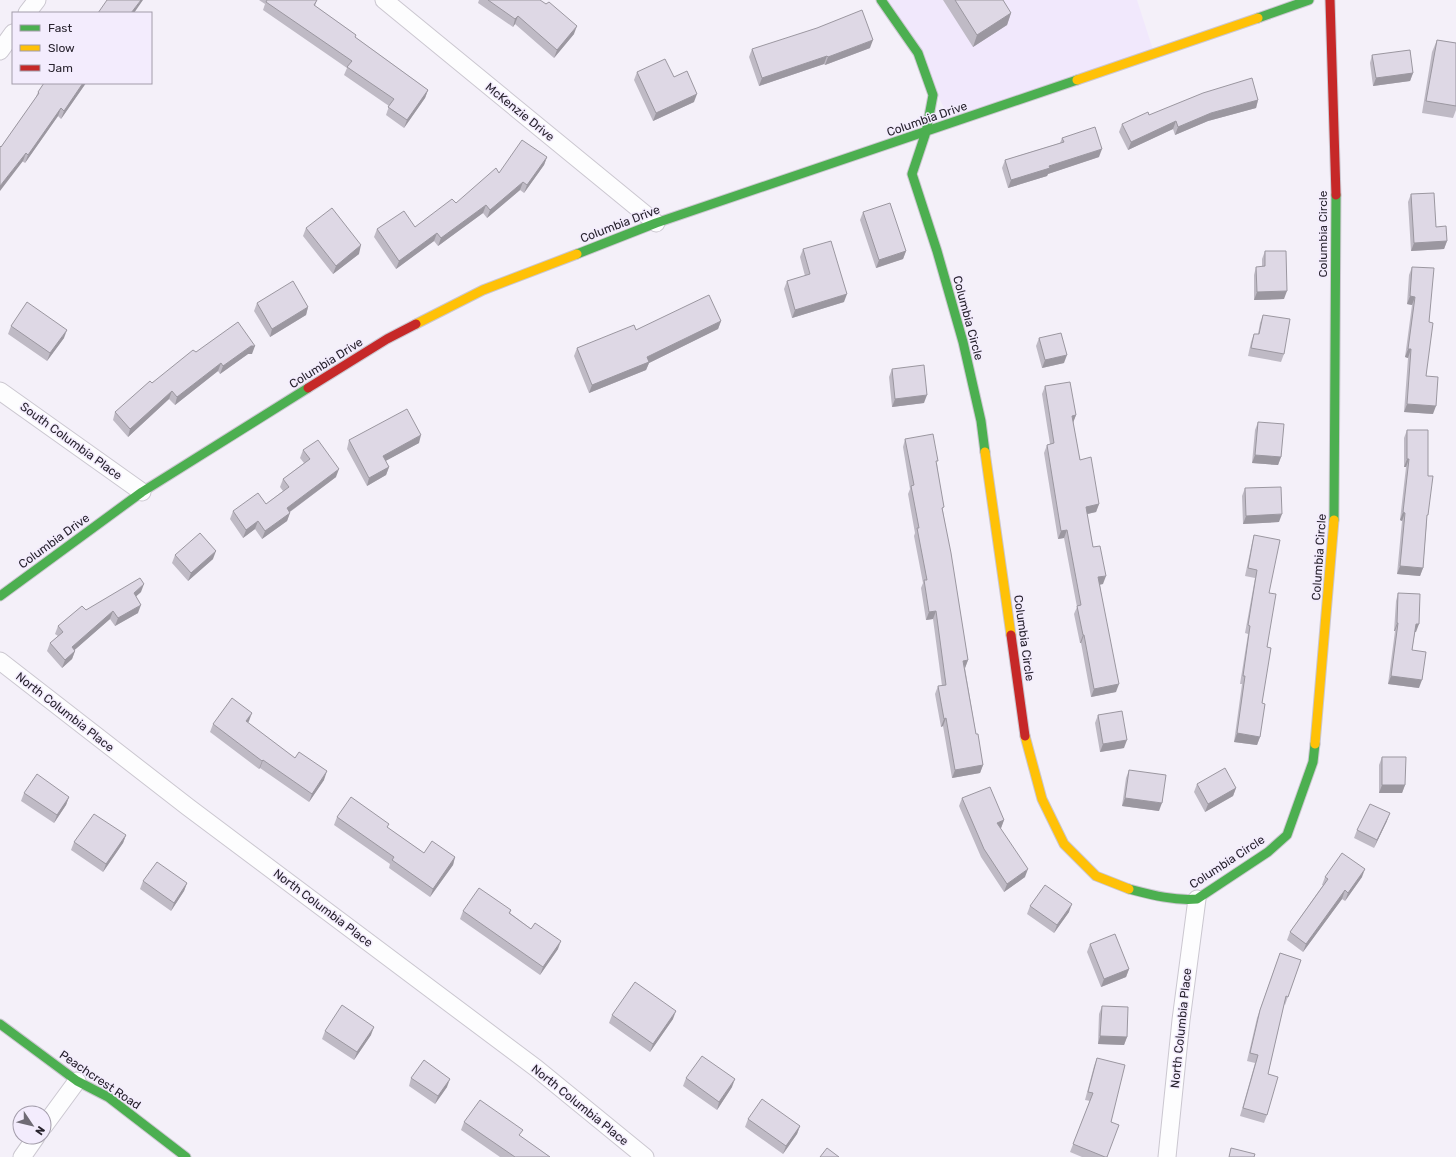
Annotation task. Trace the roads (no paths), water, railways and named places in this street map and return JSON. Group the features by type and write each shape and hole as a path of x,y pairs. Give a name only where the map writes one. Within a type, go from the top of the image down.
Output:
{"street":[{"path":"28,12 37,0"},
{"name":"McKenzie Drive","path":"384,0 656,223"},
{"name":"Columbia Circle","path":"881,0 918,53 934,95 926,132 912,174 937,251 963,342 982,421 1026,741 1042,799 1064,844 1096,876 1122,886 1161,897 1183,900 1197,898 1268,852 1287,835 1313,762 1334,524 1336,172 1330,0"},
{"name":"Columbia Drive","path":"0,596 142,492 392,337 483,290 656,223 1310,0"},
{"path":"0,51 12,34"},
{"name":"South Columbia Place","path":"0,391 142,492"},
{"name":"North Columbia Place","path":"0,661 188,807 536,1068 645,1157"},
{"name":"North Columbia Place","path":"1167,1157 1181,1020 1197,898"},
{"name":"Peachcrest Road","path":"0,1024 77,1081 108,1097 186,1157"},
{"path":"52,1115 77,1081"},
{"path":"22,1157 30,1145"}]}
